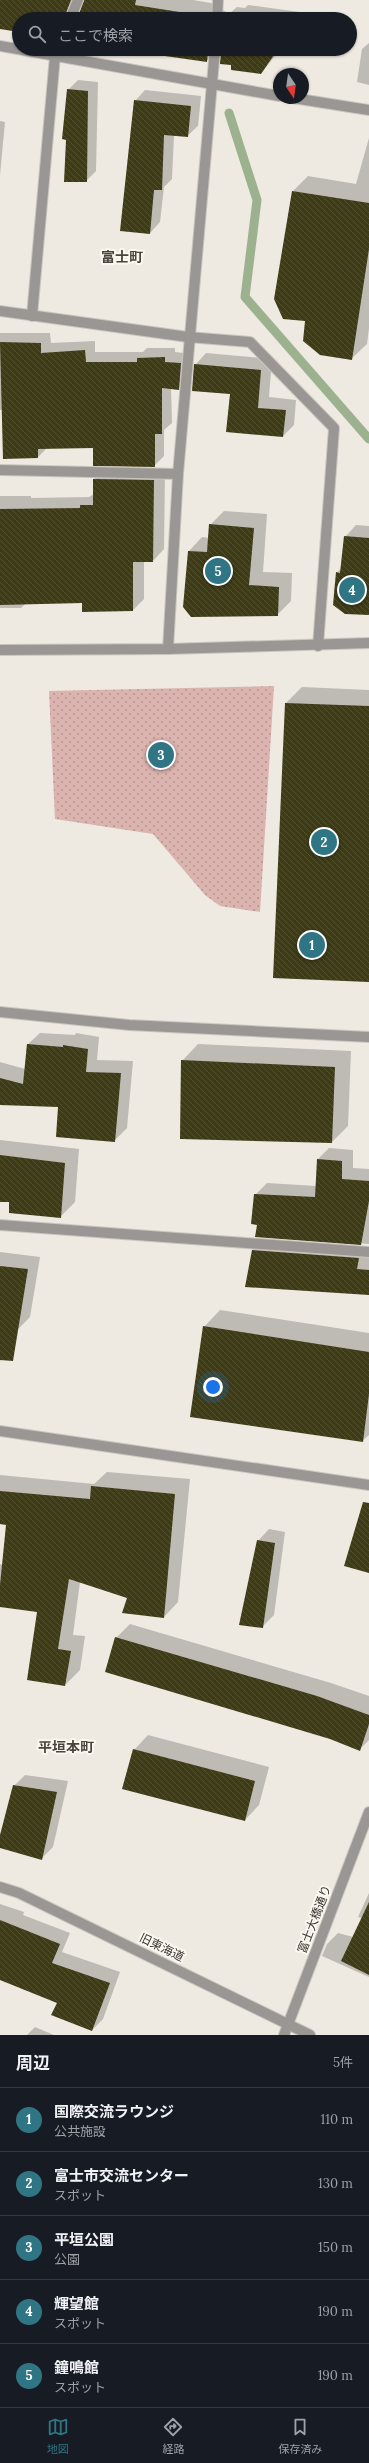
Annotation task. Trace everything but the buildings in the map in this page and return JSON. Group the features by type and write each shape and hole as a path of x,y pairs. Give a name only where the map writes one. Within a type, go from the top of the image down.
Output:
{"street":[{"path":"73,12 78,0"},
{"path":"217,12 218,0"},
{"path":"0,46 12,47"},
{"path":"32,316 57,56"},
{"path":"71,56 213,86 273,95"},
{"path":"168,649 178,474 188,337 213,86 215,56"},
{"path":"309,101 369,110"},
{"path":"0,311 188,337 250,342 334,428 318,646"},
{"path":"0,470 178,474"},
{"path":"0,650 168,649 318,646 369,643"},
{"path":"0,1012 129,1025 369,1037"},
{"path":"0,1225 369,1252"},
{"path":"0,1431 369,1485"},
{"name":"富士大橋通り","path":"284,2035 369,1812"},
{"name":"旧東海道","path":"0,1887 19,1893 289,2023 310,2035"}],"shaded area":[{"path":"274,686 260,912 220,906 205,895 153,834 55,819 49,691"}],"waterway":[{"path":"229,113 257,200 245,297 369,439"}],"place":[{"name":"鐘鳴館","path":"218,571"},
{"name":"輝望館","path":"352,590"},
{"name":"平垣公園","path":"161,755"},
{"name":"富士市交流センター","path":"324,842"},
{"name":"国際交流ラウンジ","path":"312,945"}],"district":[{"name":"富士町","path":"122,257"},
{"name":"平垣本町","path":"66,1747"}]}
